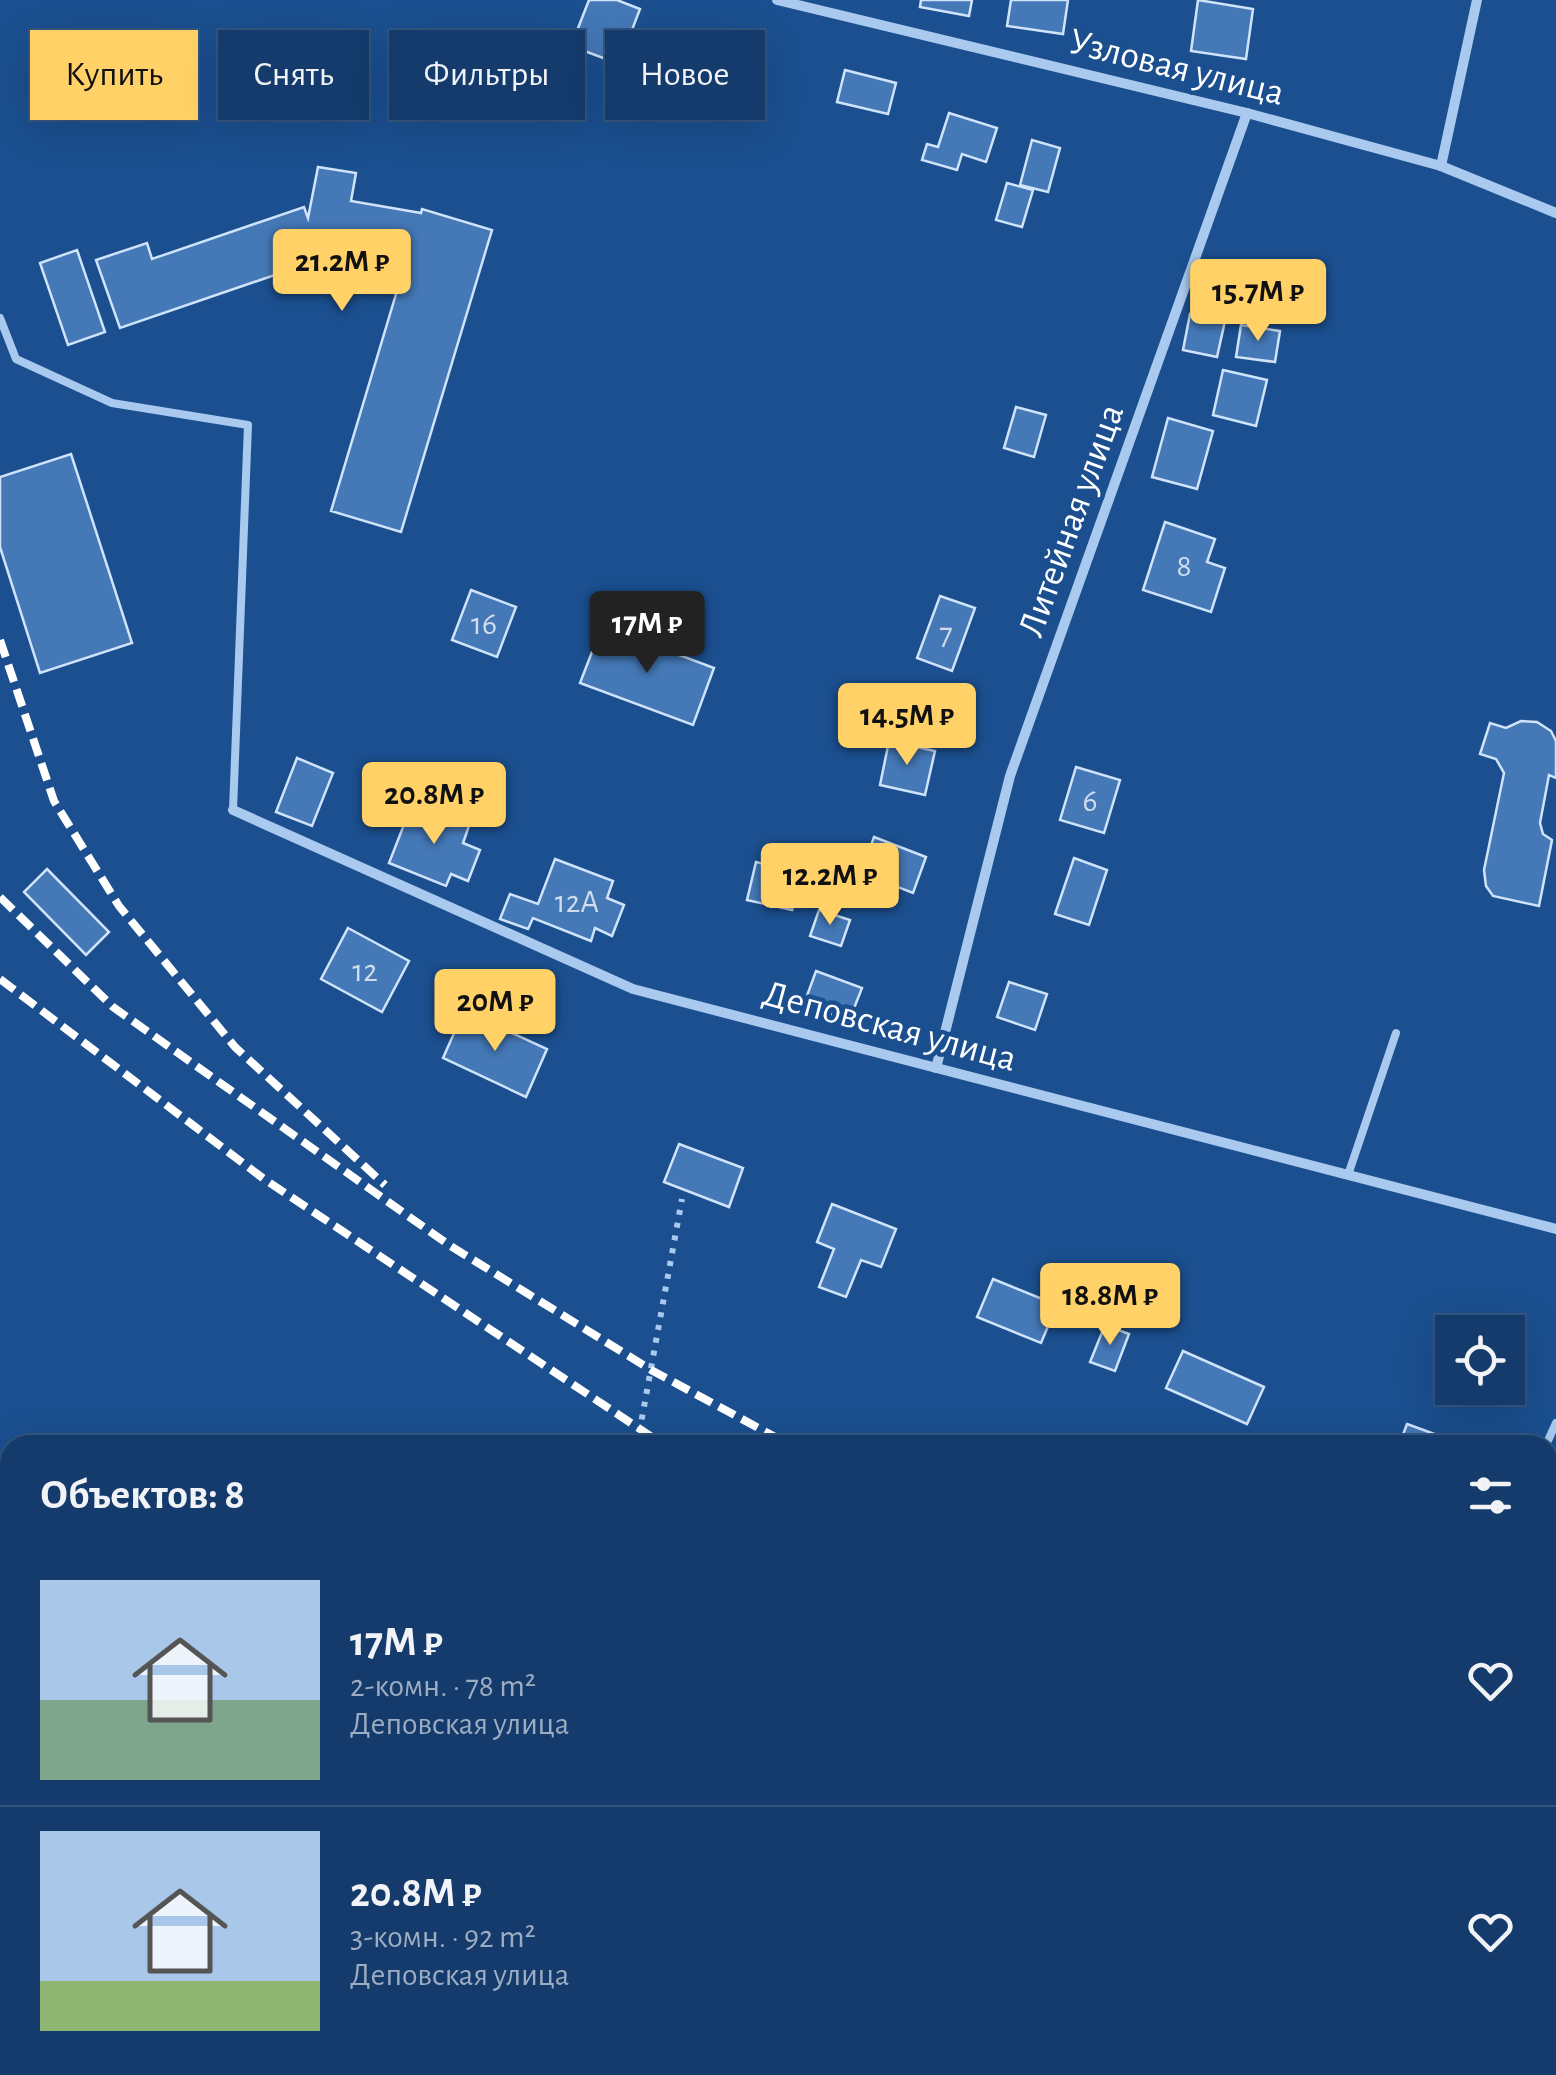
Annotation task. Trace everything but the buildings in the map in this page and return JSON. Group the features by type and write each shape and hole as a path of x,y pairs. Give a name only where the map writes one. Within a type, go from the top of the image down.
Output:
{"street":[{"name":"Узловая улица","path":"777,0 1247,113 1441,166 1556,213"},
{"path":"1441,166 1477,0"},
{"name":"Литейная улица","path":"936,1068 1010,776 1247,113"},
{"name":"Деповская улица","path":"233,810 633,989 1556,1229"}],"lane":[{"path":"0,318 16,359 112,403 248,424 233,810"},
{"path":"1348,1175 1396,1034"}],"path":[{"path":"639,1435 682,1199"}],"railway":[{"path":"0,640 54,801 119,906 235,1047 385,1185"},
{"path":"0,897 113,1007 449,1245 653,1371 771,1435"},
{"path":"0,979 264,1179 649,1435"}]}
